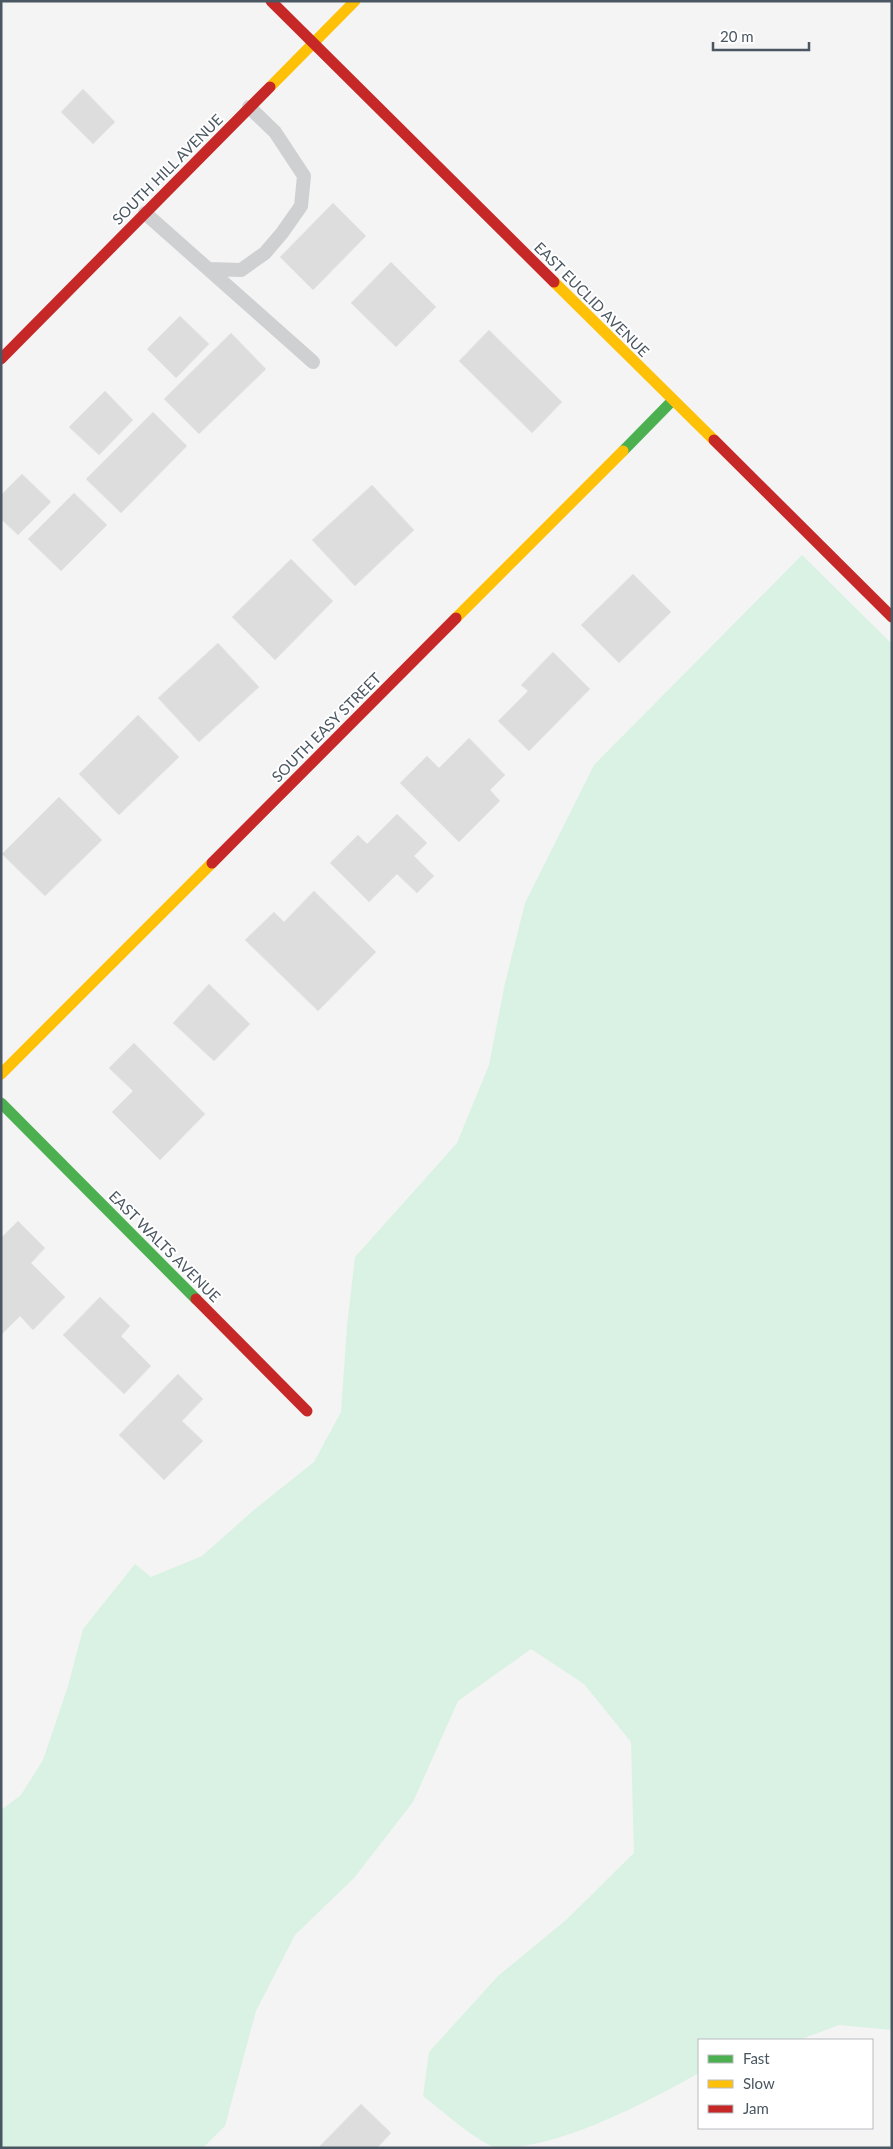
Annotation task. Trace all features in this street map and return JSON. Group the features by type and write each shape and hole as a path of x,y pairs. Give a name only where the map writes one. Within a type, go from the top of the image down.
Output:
{"street":[{"name":"EAST EUCLID AVENUE","path":"271,1 892,617"},
{"name":"SOUTH HILL AVENUE","path":"1,359 312,42 355,1"},
{"name":"SOUTH EASY STREET","path":"1,1074 673,400"},
{"name":"EAST WALTS AVENUE","path":"1,1103 307,1411"}],"lane":[{"path":"209,269 241,270 265,253 301,206 304,176 275,132 249,107"},
{"path":"146,213 313,362"}],"green space":[{"path":"802,555 892,644 892,2030 839,2025 802,2039 698,2039 698,2074 602,2122 548,2141 522,2146 498,2148 490,2145 460,2125 423,2096 429,2052 498,1976 566,1920 634,1853 631,1742 584,1684 531,1649 458,1701 413,1802 354,1878 295,1935 256,2011 225,2126 203,2148 1,2148 1,1810 21,1795 43,1760 68,1686 83,1629 135,1564 151,1577 202,1556 255,1509 314,1462 341,1412 347,1326 355,1257 457,1143 489,1065 505,983 525,903 594,765"}],"building":[{"path":"83,89 115,122 93,144 61,112"},
{"path":"333,203 366,236 313,290 280,257"},
{"path":"391,262 436,307 396,347 351,303"},
{"path":"180,316 209,344 176,378 147,349"},
{"path":"489,330 562,402 532,433 459,361"},
{"path":"231,333 266,369 199,434 164,399"},
{"path":"105,391 133,420 99,455 69,427"},
{"path":"153,412 187,446 121,513 86,479"},
{"path":"22,474 51,502 18,535 1,519 1,495"},
{"path":"372,485 414,530 355,586 312,540"},
{"path":"74,493 107,525 61,571 28,539"},
{"path":"291,559 333,601 275,660 232,617"},
{"path":"633,574 671,612 619,663 581,625"},
{"path":"218,643 259,687 199,742 158,698"},
{"path":"553,652 590,689 529,751 498,721 528,691 521,685"},
{"path":"138,715 179,757 119,815 79,774"},
{"path":"469,738 505,775 490,790 500,801 459,842 400,783 427,756 439,768"},
{"path":"59,797 102,840 45,896 2,854"},
{"path":"397,814 427,843 414,856 434,876 417,893 397,874 369,902 330,863 358,835 367,844"},
{"path":"314,891 376,952 318,1011 245,940 274,912 284,922"},
{"path":"209,984 250,1024 214,1061 173,1023"},
{"path":"134,1043 205,1114 160,1160 112,1112 133,1091 109,1068"},
{"path":"18,1221 45,1248 31,1263 65,1297 33,1330 20,1316 1,1335 1,1238"},
{"path":"100,1297 130,1326 121,1336 151,1366 124,1394 63,1335"},
{"path":"178,1374 203,1399 182,1421 203,1441 164,1480 119,1435"},
{"path":"361,2104 391,2133 377,2148 318,2148"}],"traffic: fast":[{"path":"623,451 673,400"},
{"path":"1,1103 196,1299"}],"traffic: slow":[{"path":"270,87 355,1"},
{"path":"554,282 714,440"},
{"path":"456,618 623,451"},
{"path":"1,1074 212,863"}],"traffic: jam":[{"path":"271,1 554,282"},
{"path":"1,359 270,87"},
{"path":"714,440 892,617"},
{"path":"212,863 456,618"},
{"path":"196,1299 307,1411"}]}
